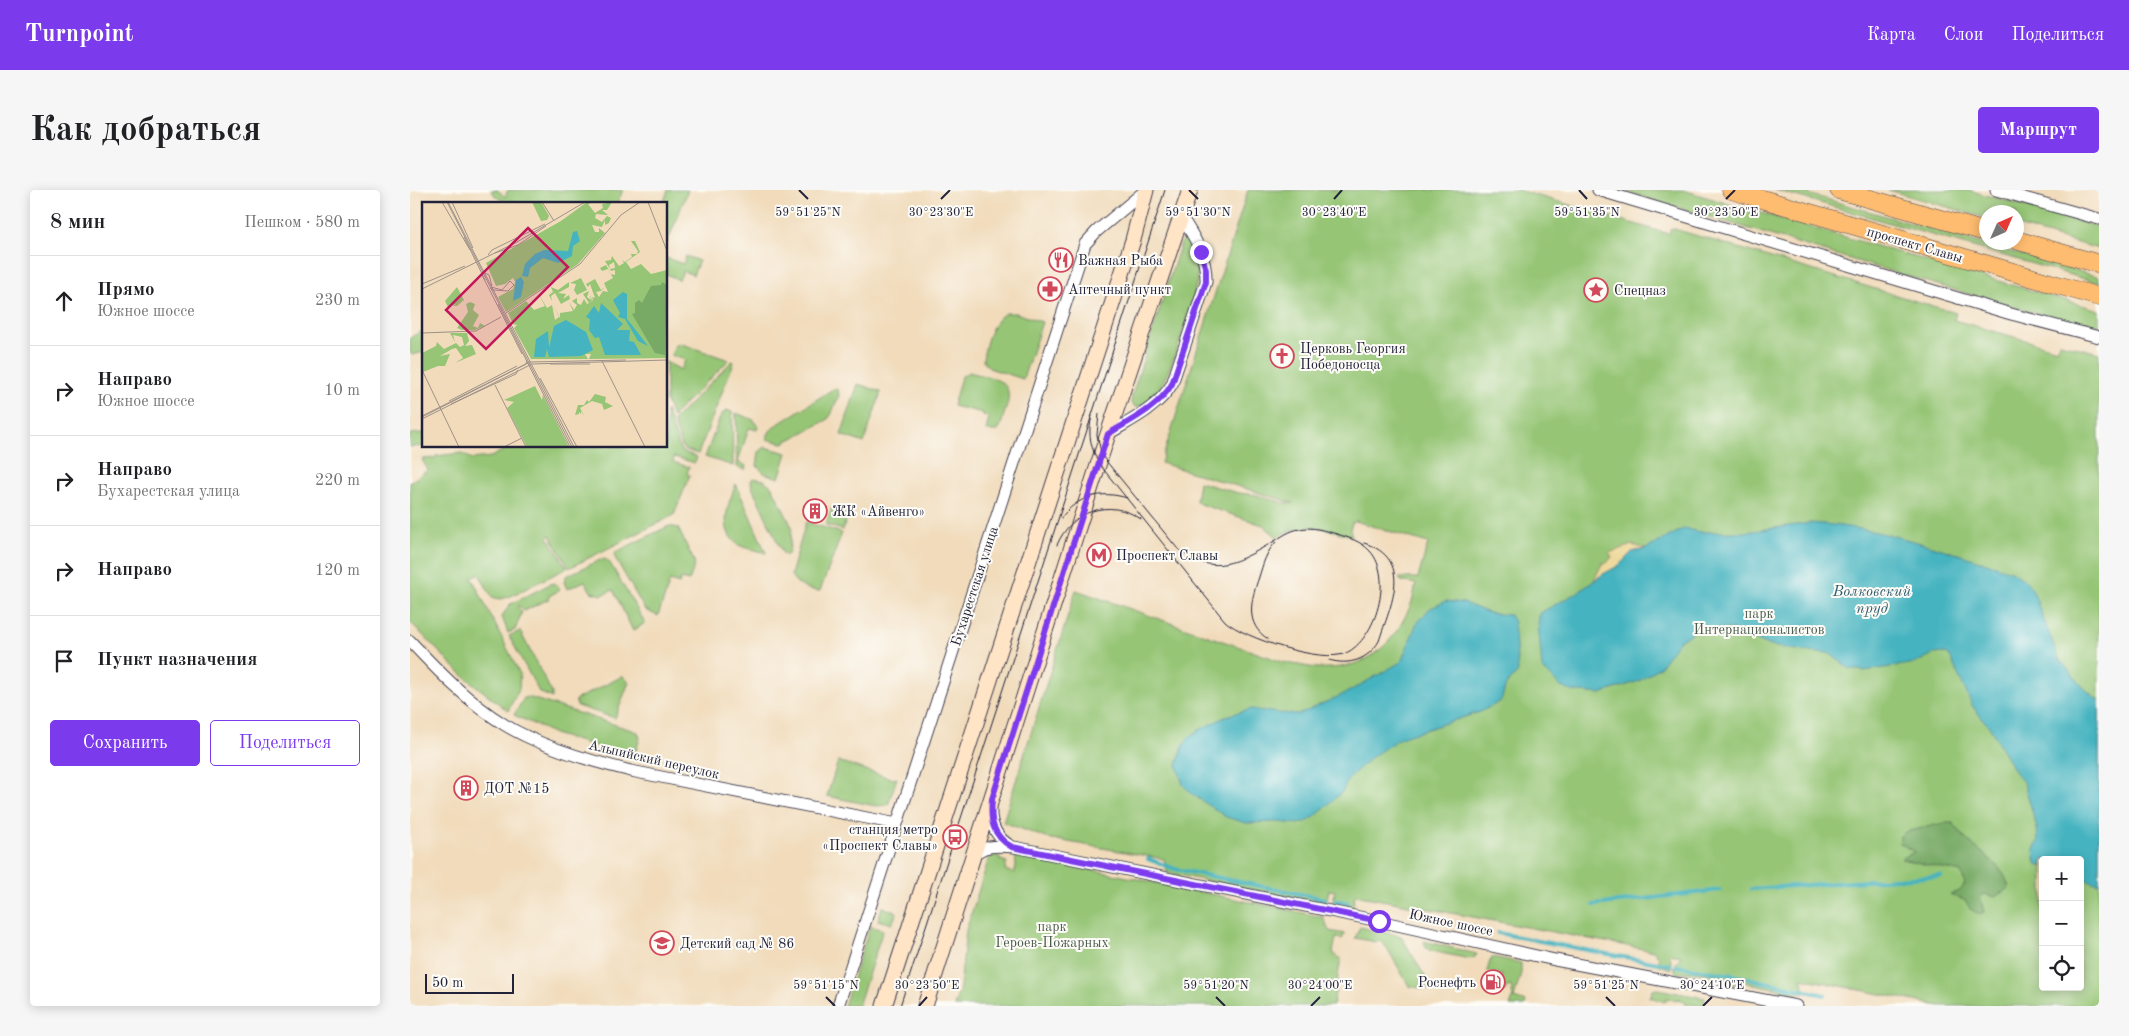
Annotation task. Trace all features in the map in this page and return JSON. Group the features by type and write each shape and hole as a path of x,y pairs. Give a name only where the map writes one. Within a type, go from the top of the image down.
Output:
{"main road":[{"name":"Бухарестская улица","path":"884,1006 1133,240 1146,190"},
{"path":"925,1006 1108,434 1180,215 1190,190"},
{"name":"проспект Славы","path":"1731,190 2099,297"},
{"path":"1839,190 1979,230"},
{"path":"2024,242 2099,264"}],"street":[{"name":"Бухарестская улица","path":"838,1006 1085,244 1097,231 1146,190"},
{"path":"1598,190 2011,314 2099,337"},
{"path":"1996,190 2099,219"},
{"path":"1108,434 1158,403 1166,395 1172,384 1203,290 1206,270 1204,261 1194,237 1180,215"},
{"name":"Альпийский переулок","path":"410,641 444,677 490,716 518,733 571,754 598,763 650,775 897,824"},
{"path":"992,799 991,818 994,831 1004,842 1012,847"},
{"name":"Южное шоссе","path":"972,858 979,850 987,847 1012,847 1379,921 1555,960 1796,1006"}],"green space":[{"path":"491,190 498,190 505,197 508,190 623,190 618,202 505,202 496,197"},
{"path":"668,190 688,190 668,241 668,202 664,202"},
{"name":"парк Интернационалистов","path":"1248,190 1518,190 1669,234 1671,228 1956,313 1954,320 2057,349 2060,343 2099,353 2099,1006 1940,1006 1801,978 1806,992 1804,994 1797,992 1796,996 1793,996 1792,992 1739,981 1736,984 1715,975 1677,973 1675,966 1681,956 1670,954 1672,969 1659,965 1659,957 1654,951 1355,895 1352,910 1332,905 1335,891 1329,890 1326,904 1167,873 1164,859 1046,838 1003,822 1076,590 1283,662 1318,668 1333,668 1360,662 1382,648 1399,627 1413,599 1416,584 1401,581 1399,578 1418,578 1428,543 1355,521 1350,529 1352,536 1323,528 1306,527 1277,537 1263,525 1196,501 1199,482 1238,493 1257,495 1284,503 1293,503 1161,463"},
{"path":"1620,190 1683,190 1744,210 1744,208 2099,310 2099,331 1913,278"},
{"path":"1775,190 1794,190 1979,243 1979,249"},
{"path":"1888,190 1968,190 2021,205 1979,205 1979,216"},
{"path":"2024,206 2099,227 2099,249 2024,228"},
{"path":"1184,240 1188,241 1191,247 1197,271 1195,290 1187,319 1174,358 1156,393 1146,403 1135,407 1131,403 1132,395 1181,243"},
{"path":"1984,250 2004,250 2099,277 2099,283"},
{"path":"686,256 699,261 693,275 683,271 679,280 668,275 668,259 683,264"},
{"path":"1006,313 1016,313 1042,322 1023,379 989,368 983,361 987,341 993,327 1001,316"},
{"path":"422,332 422,352 412,355 410,353 410,338"},
{"path":"679,343 729,360 672,417 668,406 668,363 681,370 685,360 671,355 675,345"},
{"path":"732,361 734,362 698,454 683,449 673,421"},
{"path":"969,372 994,379 1005,386 1008,391 1006,409 998,431 986,431 989,417 983,415 983,413 953,406 961,377"},
{"path":"858,384 881,392 864,443 841,435"},
{"path":"833,389 838,390 839,395 827,420 783,443 766,439 775,426"},
{"path":"727,410 732,412 733,466 705,457 721,415"},
{"path":"736,413 754,420 758,428 757,430 749,428 738,462 746,466 745,470 737,467"},
{"path":"668,415 681,451 697,457 695,463 674,457 673,462 689,467 687,474 690,475 674,515 569,568 550,535 548,537 567,568 509,597 500,599 492,597 479,574 472,578 520,674 519,689 508,711 460,673 410,622 410,482 428,470 422,460 424,459 461,453 472,459 491,457 507,448 668,448"},
{"path":"422,433 422,446 410,447 410,434"},
{"path":"765,447 787,453 779,478 764,473 757,466 759,452"},
{"path":"753,478 764,480 772,487 792,527 789,553 787,555 784,555 782,552 752,487 751,481"},
{"path":"736,484 766,553 739,545 727,530 728,507"},
{"path":"832,507 846,514 847,517 843,530 826,525"},
{"path":"806,522 842,533 820,591 803,587 791,575"},
{"path":"669,526 678,528 695,563 689,581 681,579 679,584 670,581 658,616 645,610 614,556 616,552"},
{"path":"605,559 610,563 645,623 633,631 613,590 602,595 591,592 585,581 567,589 564,582 566,576"},
{"path":"555,583 560,590 549,596 549,599 524,611 519,606 517,607 522,612 515,630 508,633 502,617 509,605"},
{"path":"520,631 552,693 552,698 539,692 509,636"},
{"path":"623,676 629,682 615,718 577,706 575,700"},
{"path":"528,697 638,732 640,738 634,757 557,735 514,715 524,698"},
{"path":"838,761 893,779 897,778 888,805 876,806 827,796"},
{"path":"1944,823 1953,823 1965,838 1997,866 2006,880 2009,888 1995,897 1985,894 1980,897 1984,912 1979,914 1970,909 1966,901 1950,894 1960,891 1965,884 1961,872 1901,859 1914,852 1900,843 1900,836 1905,832"},
{"name":"парк Героев-Пожарных","path":"1015,854 1323,917 1329,931 1345,934 1342,939 1336,938 1333,952 1338,958 1341,958 1333,1006 954,1006 960,988 966,930 989,858 994,855 1000,857 1000,860 1007,862 1005,870 1014,873 1016,866"},
{"path":"882,907 897,912 892,924 878,920"},
{"path":"870,926 883,930 858,1006 844,1006"},
{"path":"1360,927 1401,936 1433,990 1409,986 1381,941 1376,942 1355,938"},
{"path":"1424,941 1477,954 1470,959 1431,951 1426,948"},
{"path":"1493,957 1521,963 1521,973 1514,998 1526,1002 1525,1006 1510,1006 1513,998 1511,986 1507,987 1505,992 1498,991 1502,975 1487,971"},
{"path":"1657,989 1705,998 1703,1006 1686,1004 1686,1002 1677,999 1676,1001 1667,998 1665,1002 1650,997 1653,990"}],"sand":[{"path":"1632,545 1646,549 1632,552 1618,566 1594,580 1603,562 1606,564 1612,557 1609,553"}],"water":[{"name":"Волковский пруд","path":"1810,523 1862,529 1962,555 2011,571 2026,581 2032,589 2059,659 2084,688 2099,701 2099,884 2084,879 2084,856 2039,856 2039,865 2036,863 2034,850 2038,841 2037,828 2024,783 2014,771 1991,729 1973,707 1950,657 1945,653 1933,654 1916,663 1864,671 1850,669 1829,653 1771,646 1730,629 1699,629 1679,641 1660,667 1639,681 1600,694 1571,691 1561,687 1542,668 1538,623 1540,613 1580,591 1603,574 1618,566 1632,552 1646,549 1685,528 1699,532 1746,532"},
{"path":"1446,601 1464,603 1489,613 1510,615 1514,622 1518,672 1506,685 1501,701 1480,712 1400,738 1373,756 1349,778 1342,792 1317,815 1299,824 1277,822 1246,823 1226,817 1192,794 1183,785 1177,765 1188,738 1199,730 1229,715 1252,709 1300,714 1346,693 1401,662 1416,625 1429,609"}],"waterway":[{"path":"1148,859 1175,869 1325,899"},
{"path":"1751,889 1941,876"},
{"path":"1594,905 1720,890"},
{"path":"1335,900 1348,903"},
{"path":"1498,933 1671,965"},
{"path":"1677,966 1732,975 1825,995"}],"tram line":[{"path":"900,1006 1165,190"},
{"path":"1092,416 1091,441 1100,465 1225,621 1249,635 1302,652 1335,655 1346,653 1357,646 1366,635 1373,621 1381,591 1381,576 1377,562 1370,551 1355,540 1319,529 1305,528 1289,532 1248,556 1225,564 1202,563 1190,557 1177,548 1102,456 1097,435 1099,414"},
{"path":"1061,518 1075,504 1091,497 1108,495 1127,498"},
{"path":"1057,545 1063,533 1072,524 1081,516 1092,511 1116,509 1129,512 1141,519"},
{"path":"1268,639 1255,626 1251,611 1256,586 1265,558 1276,542"},
{"path":"1329,660 1351,662 1364,657 1375,648 1393,599 1394,572 1389,560 1380,550 1364,543"}],"place":[{"name":"Важная Рыба","path":"1061,260"},
{"name":"Аптечный пункт","path":"1050,289"},
{"name":"Спецназ","path":"1596,290"},
{"name":"Церковь Георгия Победоносца","path":"1282,356"},
{"name":"ЖК «Айвенго»","path":"815,511"},
{"name":"Проспект Славы","path":"1099,555"},
{"name":"ДОТ №15","path":"466,788"},
{"name":"станция метро «Проспект Славы»","path":"955,837"},
{"name":"Детский сад № 86","path":"662,943"},
{"name":"Роснефть","path":"1493,982"}],"route":[{"path":"1201,252 1206,270 1206,282 1172,384 1166,395 1158,403 1108,434 992,799 992,825 998,836 1012,847 1379,921"}]}
